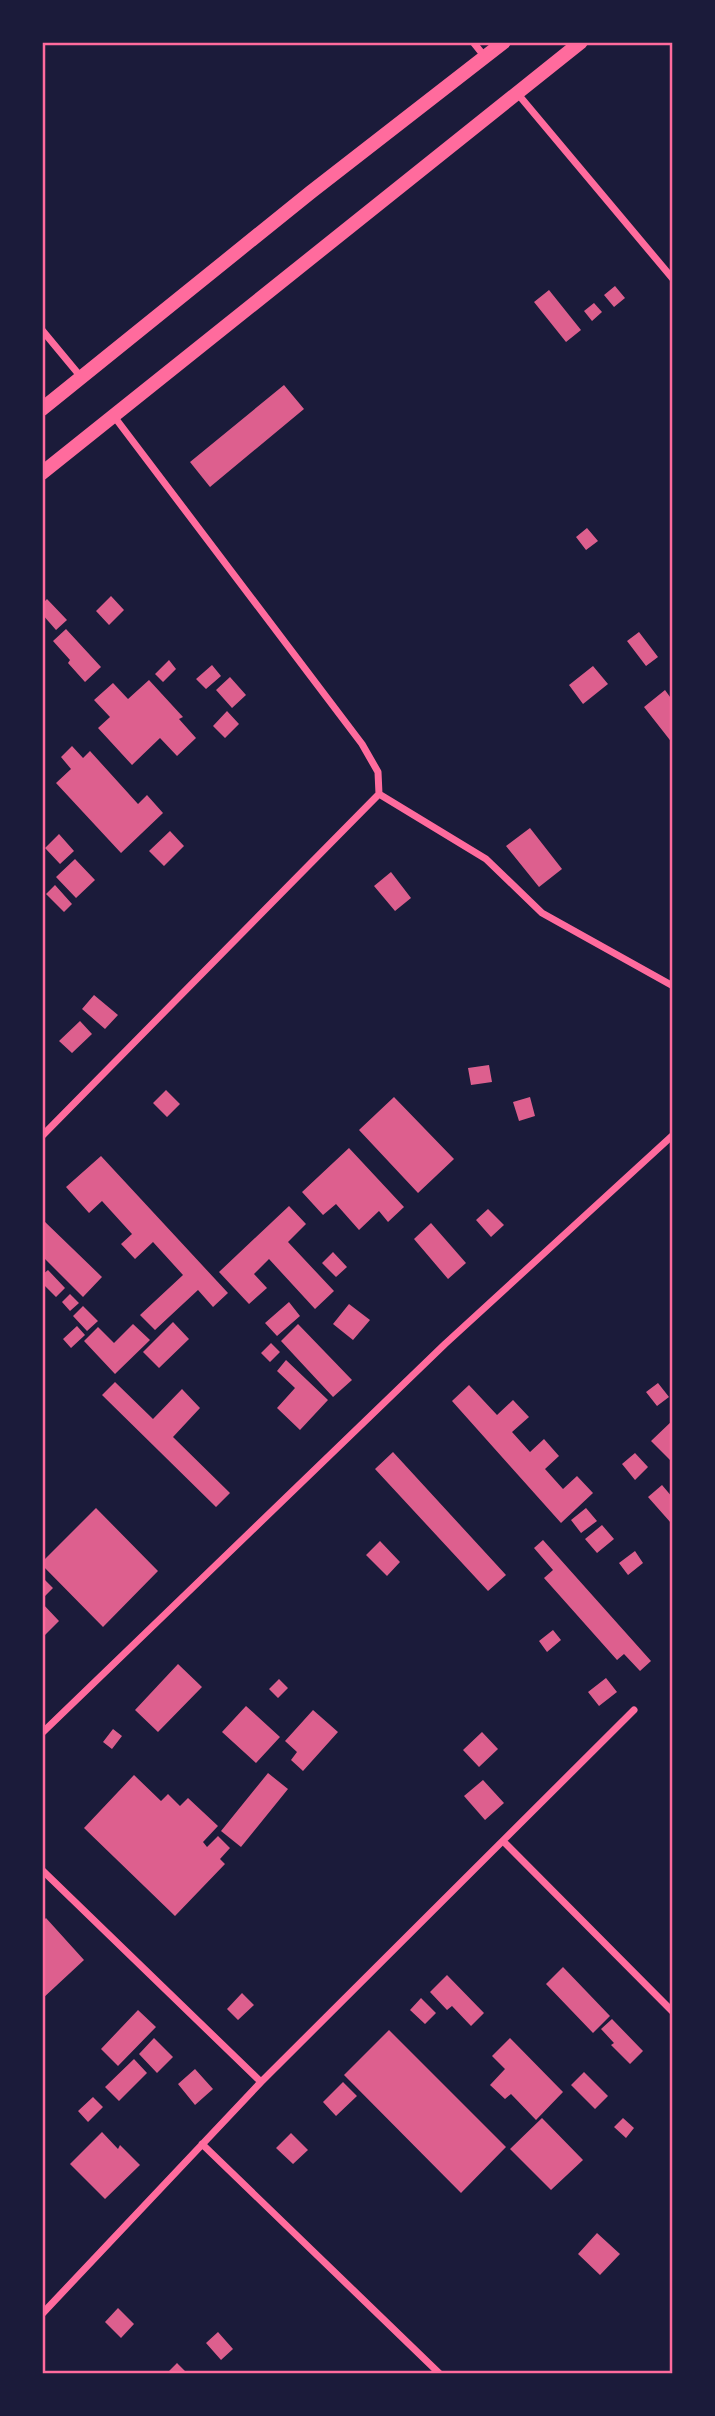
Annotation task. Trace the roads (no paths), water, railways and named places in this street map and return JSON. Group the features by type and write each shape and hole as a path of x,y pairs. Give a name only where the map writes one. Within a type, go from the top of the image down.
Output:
{"main road":[{"path":"42,409 311,191 504,42"},
{"path":"42,473 581,42"}],"street":[{"path":"473,42 485,57"},
{"path":"517,93 673,279"},
{"path":"42,330 81,377"},
{"path":"42,1136 379,794 378,772 362,744 113,415"},
{"path":"379,794 486,859 542,913 673,986"},
{"path":"42,1732 445,1344 673,1135"},
{"path":"42,2314 261,2082 634,1710"},
{"path":"504,1842 673,2012"},
{"path":"42,1870 261,2082"},
{"path":"202,2144 440,2374"}]}
